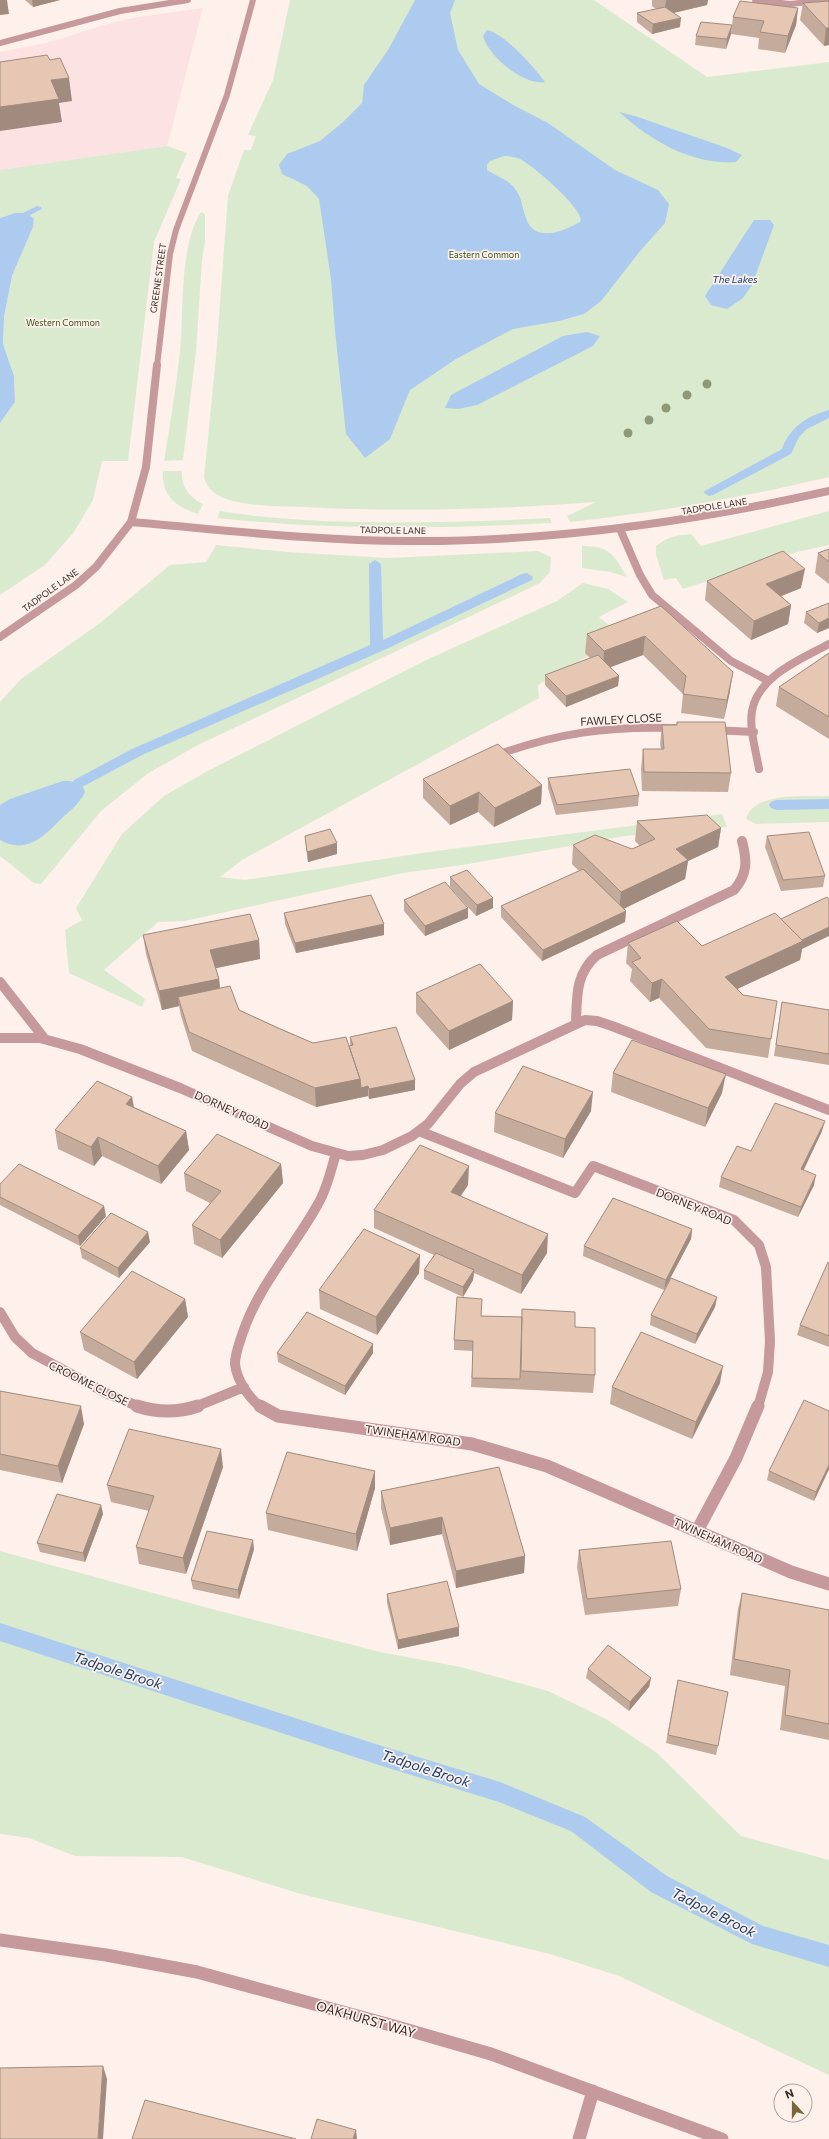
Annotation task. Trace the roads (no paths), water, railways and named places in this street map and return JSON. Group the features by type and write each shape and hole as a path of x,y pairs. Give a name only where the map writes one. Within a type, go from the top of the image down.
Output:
{"street":[{"path":"0,42 32,36 120,11 188,0"},
{"name":"GREENE STREET","path":"131,522 146,467 170,254 176,230 227,94 253,0"},
{"path":"755,0 780,4 802,4 828,0"},
{"name":"TADPOLE LANE","path":"0,637 88,574 131,522 262,534 394,541 510,538 620,529 733,513 829,491"},
{"path":"620,529 640,575 652,595 731,661 769,681"},
{"path":"759,769 752,711 761,689 769,681 796,662 829,644"},
{"name":"FAWLEY CLOSE","path":"493,756 538,741 573,733 646,727 686,729"},
{"path":"702,729 754,732"},
{"path":"576,1024 578,982 582,969 587,962 734,890 742,882 748,867 742,841"},
{"path":"0,982 44,1038"},
{"name":"DORNEY ROAD","path":"0,1038 44,1038 172,1084 312,1146 336,1153 354,1156 371,1153 394,1146 419,1131 439,1110 460,1082 474,1072 585,1020 597,1021 829,1110"},
{"name":"DORNEY ROAD","path":"419,1131 575,1193 593,1166 734,1220 751,1235 761,1249 767,1281 771,1335 766,1381 759,1406 739,1450 697,1531"},
{"name":"TWINEHAM ROAD","path":"336,1153 319,1204 262,1288 250,1310 236,1356 236,1369 251,1400 265,1411 278,1416 472,1444 547,1466 791,1572 829,1584"},
{"name":"CROOME CLOSE","path":"0,1312 16,1338 32,1352 108,1393 145,1408 170,1412 183,1411 244,1387"},
{"name":"OAKHURST WAY","path":"0,1940 106,1955 197,1972 491,2054 722,2139"},
{"path":"579,2139 593,2091"}],"water":[{"path":"415,0 455,0 450,13 458,50 479,84 515,106 548,123 615,170 658,190 669,204 665,223 641,250 601,301 584,314 559,321 513,329 456,359 410,390 390,439 365,458 346,434 331,279 319,199 307,186 282,174 279,165 287,154 320,141 343,122 362,103 364,85 388,50","holes":["504,156 520,159 535,169 574,206 581,221 575,225 551,233 536,231 530,226 515,189 506,181 487,170 487,165 490,161"]},
{"path":"487,30 502,37 510,44 527,60 545,82 537,82 527,79 508,68 499,60 486,44 483,36"},
{"path":"619,112 635,116 727,148 742,155 736,162 720,162 704,160 688,155 658,141 631,123"},
{"path":"15,213 28,213 34,219 33,227 12,276 4,317 3,344 14,376 15,402 0,423 0,218"},
{"name":"The Lakes","path":"754,220 770,220 774,225 752,285 743,298 727,309 711,305 705,296"},
{"path":"587,332 600,336 593,346 477,405 458,409 445,408 451,395 563,336"},
{"path":"63,781 70,781 82,785 85,792 81,800 49,831 42,837 27,844 10,844 0,840 0,805 10,799"}],"waterway":[{"path":"28,213 37,209"},
{"path":"709,492 787,451 793,437 802,426 814,419 829,414"},
{"path":"365,458 366,466"},
{"path":"375,564 377,648"},
{"path":"377,648 527,577"},
{"path":"79,783 137,752 377,648"},
{"path":"776,805 829,804"},
{"name":"Tadpole Brook","path":"0,1632 382,1756 500,1792 578,1824 659,1884 760,1936 829,1956"}],"park label":[{"name":"Eastern Common","path":"484,254"},
{"name":"Western Common","path":"63,322"}]}
